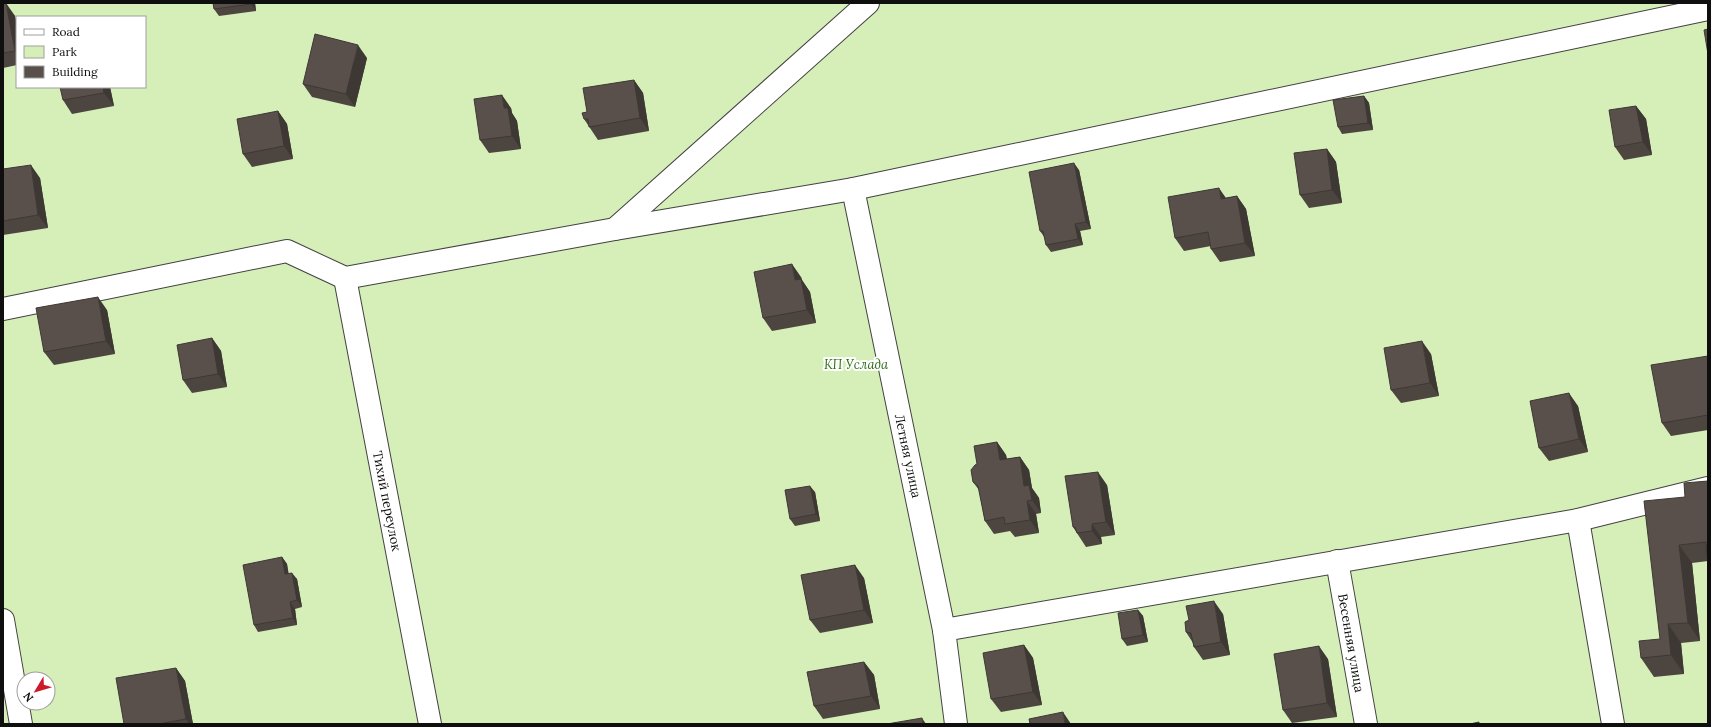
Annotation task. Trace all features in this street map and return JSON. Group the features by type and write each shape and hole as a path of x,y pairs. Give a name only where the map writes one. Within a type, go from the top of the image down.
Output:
{"street":[{"path":"615,228 868,3"},
{"path":"3,309 287,251 345,278 615,228 853,189 1708,9"},
{"name":"Летняя улица","path":"853,189 944,630 956,724"},
{"name":"Тихий переулок","path":"345,278 430,724"},
{"path":"944,630 1578,520 1708,488"},
{"path":"1578,520 1613,724"},
{"name":"Весенняя улица","path":"1337,561 1366,724"},
{"path":"3,620 7,670 21,724"}],"green space":[{"name":"КП Услада","path":"3,3 1708,3 1708,724 3,724"}],"building":[{"path":"6,3 15,51 3,53 3,4"},
{"path":"213,3 251,3 251,4 214,9"},
{"path":"1708,29 1708,54 1704,30"},
{"path":"315,34 358,45 346,94 303,84"},
{"path":"634,80 640,118 589,127 588,119 584,119 582,113 587,112 583,88"},
{"path":"60,88 103,88 104,93 63,100"},
{"path":"502,95 504,108 508,108 512,136 480,140 474,99"},
{"path":"1364,96 1368,123 1338,127 1333,100"},
{"path":"1636,106 1643,142 1615,147 1609,110"},
{"path":"278,111 284,146 243,154 237,119"},
{"path":"1327,149 1332,190 1300,195 1294,153"},
{"path":"1074,163 1086,222 1075,224 1078,239 1046,245 1043,231 1040,231 1029,172"},
{"path":"31,165 38,215 3,221 3,169"},
{"path":"1219,188 1221,199 1237,196 1245,243 1211,249 1208,232 1175,238 1168,197"},
{"path":"792,264 795,280 801,279 807,310 763,318 754,272"},
{"path":"98,297 106,341 44,352 36,308"},
{"path":"212,338 218,374 183,380 177,345"},
{"path":"1422,341 1430,383 1391,390 1384,348"},
{"path":"1708,356 1708,415 1662,423 1651,365"},
{"path":"1569,393 1579,439 1539,448 1530,401"},
{"path":"997,442 1000,460 1020,457 1024,486 1029,485 1032,500 1027,501 1030,520 1005,524 1004,517 985,521 978,486 973,482 971,470 977,464 974,446"},
{"path":"1098,472 1106,522 1092,524 1092,531 1077,533 1075,527 1073,527 1065,476"},
{"path":"1708,481 1708,555 1706,542 1679,545 1688,623 1668,624 1671,655 1641,658 1639,641 1660,639 1644,501 1685,497 1684,483"},
{"path":"810,486 816,514 790,519 785,490"},
{"path":"282,557 285,574 292,573 297,600 290,602 293,618 254,625 243,565"},
{"path":"855,565 864,610 810,620 801,575"},
{"path":"1214,601 1221,642 1194,647 1191,633 1186,632 1185,622 1189,620 1186,606"},
{"path":"1138,610 1143,635 1122,639 1118,613"},
{"path":"1024,645 1033,692 991,699 983,653"},
{"path":"1319,646 1327,703 1283,710 1274,654"},
{"path":"864,662 871,696 814,706 807,672"},
{"path":"176,668 186,719 159,724 124,724 116,678"},
{"path":"1063,712 1065,724 1030,724 1029,719"},
{"path":"922,718 923,724 887,724"}]}
